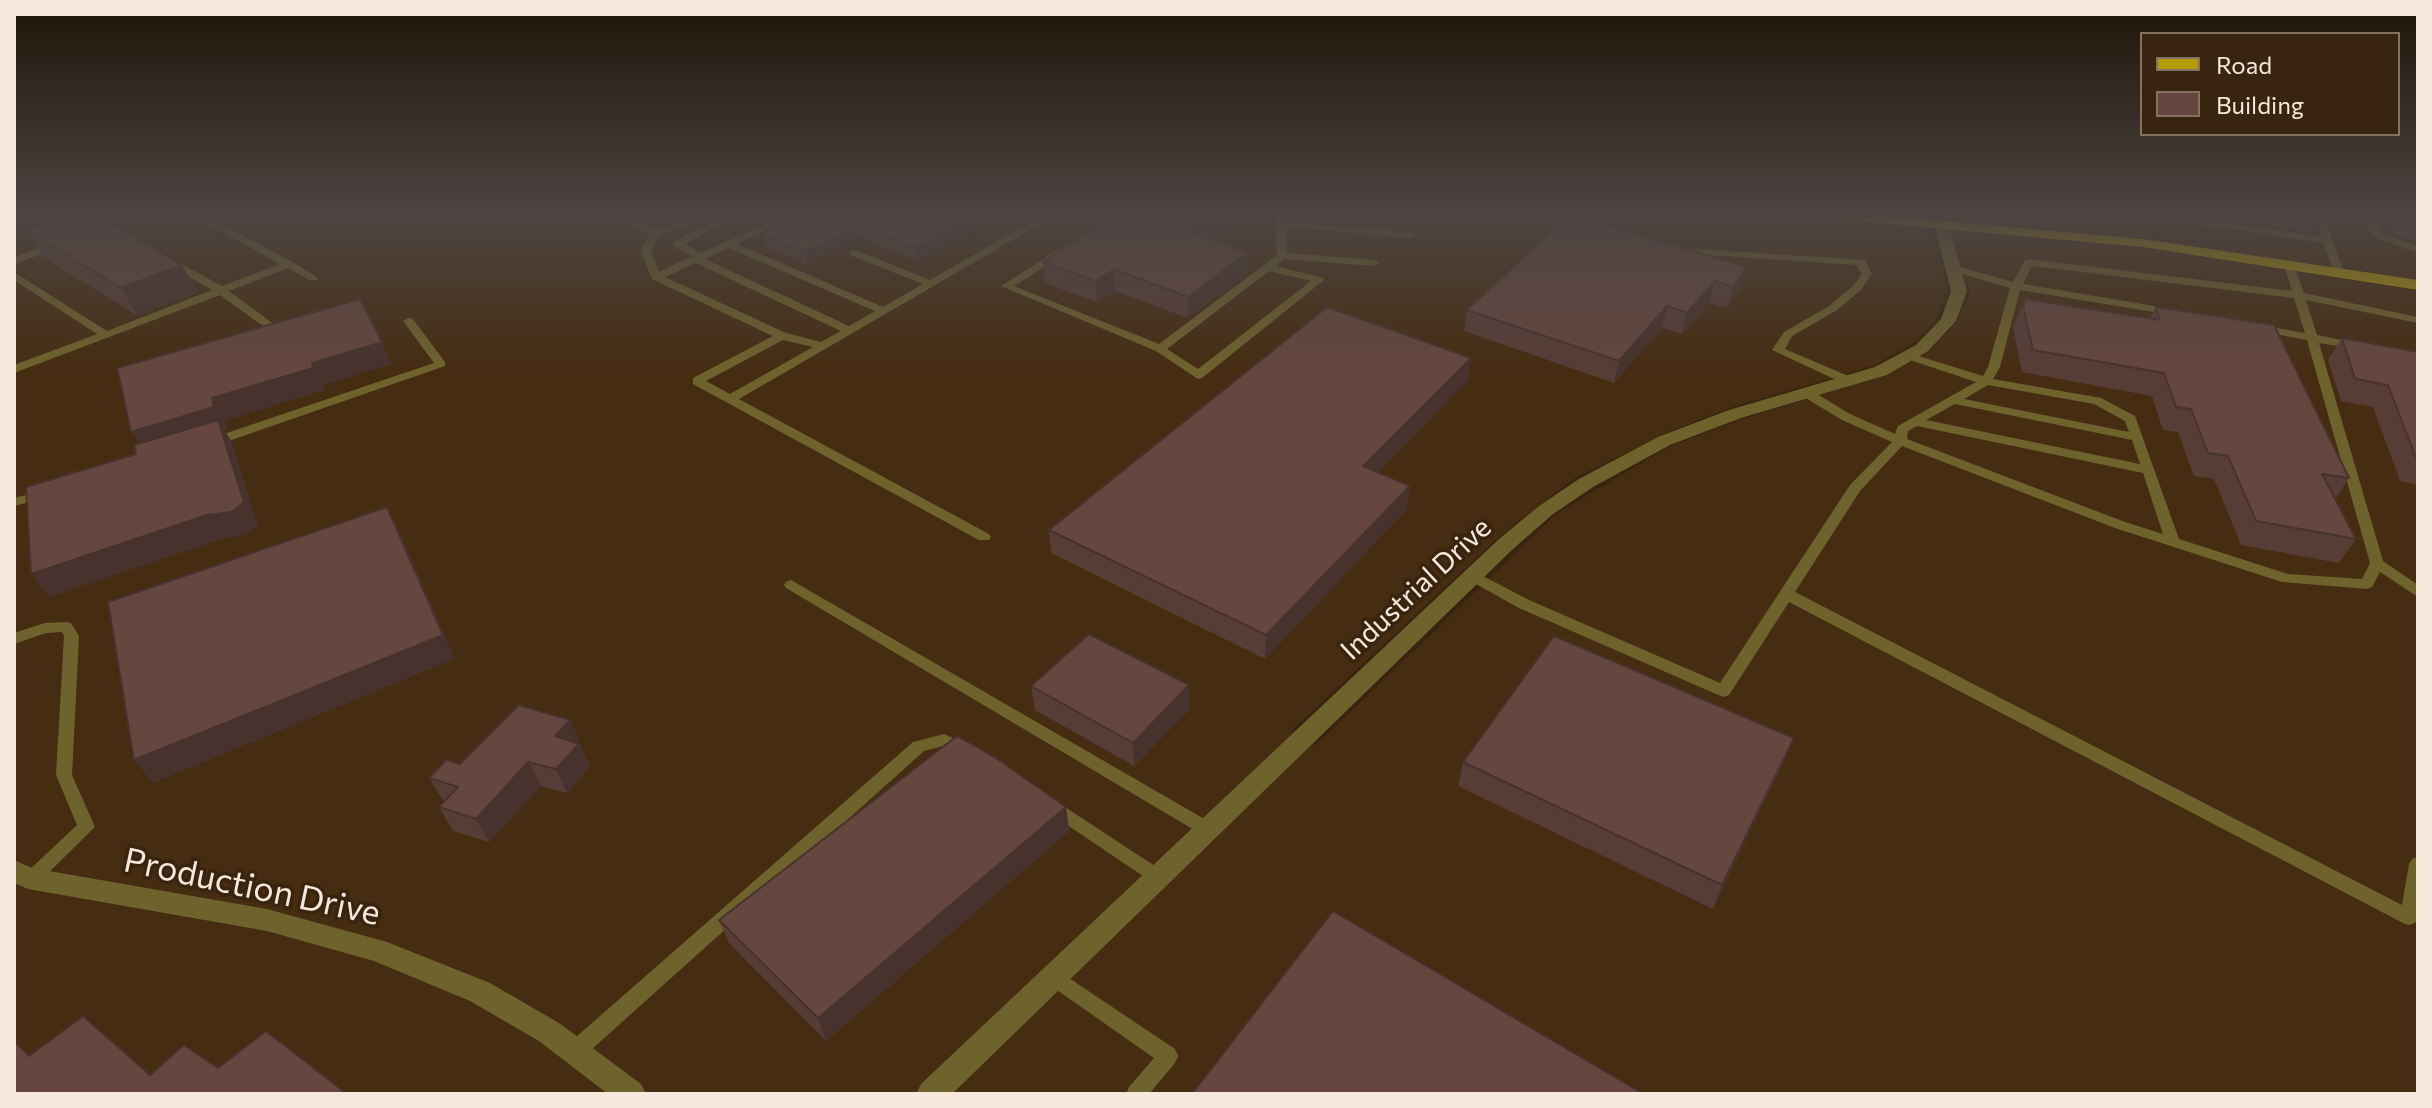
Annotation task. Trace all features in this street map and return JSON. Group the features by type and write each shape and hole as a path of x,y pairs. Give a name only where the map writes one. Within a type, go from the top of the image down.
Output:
{"main road":[{"path":"2306,268 2418,285"}],"street":[{"name":"Industrial Drive","path":"931,1094 1472,576 1546,510 1612,469 1678,436 1735,414 1881,371 1922,348 1948,321 1959,291 1953,268"},
{"name":"Production Drive","path":"23,875 267,920 378,950 480,992 575,1051 631,1094"}],"lane":[{"path":"180,268 222,291 271,327"},
{"path":"14,369 280,268"},
{"path":"295,268 313,278"},
{"path":"652,268 656,277 782,336 824,346"},
{"path":"656,277 677,268"},
{"path":"719,268 850,331"},
{"path":"783,268 883,311"},
{"path":"891,268 932,284"},
{"path":"730,399 960,268"},
{"path":"1036,268 1006,286 1160,349 1198,375 1319,280 1270,268"},
{"path":"1160,349 1266,268"},
{"path":"1849,381 1778,350 1788,334 1833,308 1857,288 1867,274 1864,268"},
{"path":"1953,268 2016,286 2187,315"},
{"path":"1472,576 1524,604 1723,691 1855,488 1900,441 1902,429 1986,381 1994,367 2016,286 2026,268"},
{"path":"2076,268 2299,295 2418,320"},
{"path":"2290,268 2377,563 2418,592"},
{"path":"2337,268 2339,273"},
{"path":"14,275 106,335"},
{"path":"203,445 441,364 409,321"},
{"path":"2249,326 2372,349"},
{"path":"782,336 697,381 984,537"},
{"path":"1908,356 1986,381 2097,401 2131,419 2173,542"},
{"path":"1808,394 1846,417 1900,441 2173,542 2287,579 2367,584 2377,563"},
{"path":"1953,400 2137,437"},
{"path":"1916,422 2148,470"},
{"path":"14,502 55,491"},
{"path":"791,585 1207,829"},
{"path":"1786,594 2409,917 2418,864"},
{"path":"14,639 45,628 66,627 72,636 64,775 86,827 23,875"},
{"path":"575,1051 919,746 944,740 978,755"},
{"path":"1030,791 1158,877"},
{"path":"1054,977 1168,1056 1136,1094"}],"shaded area":[{"path":"14,268 1942,268 1948,289 1936,320 1913,343 1876,365 1727,409 1659,436 1572,480 1501,535 1291,731 1316,745 1556,514 1670,446 1742,419 1888,375 1930,350 1956,323 1971,293 1960,268 2274,268 2418,291 2418,1094 14,1094"},
{"path":"2332,268 2418,268 2418,281"}],"building":[{"path":"88,268 175,268 121,288"},
{"path":"1059,268 1227,268 1188,297 1114,269 1096,281"},
{"path":"1513,268 1747,268 1733,287 1715,281 1687,313 1667,306 1619,361 1467,310"},
{"path":"360,299 382,342 312,363 313,368 212,398 214,407 131,432 117,368"},
{"path":"2025,299 2160,320 2156,307 2274,325 2349,478 2322,474 2356,539 2256,521 2228,456 2208,453 2191,409 2176,407 2164,373 2033,350 2023,306"},
{"path":"1327,307 1471,358 1363,466 1410,486 1266,635 1049,530"},
{"path":"2342,338 2418,352 2418,458 2388,385 2355,379"},
{"path":"218,420 244,502 232,512 207,515 31,574 26,487 136,454 134,445"},
{"path":"387,507 443,635 134,760 108,602"},
{"path":"1089,634 1189,685 1133,743 1031,686"},
{"path":"1554,636 1794,738 1722,885 1463,762"},
{"path":"519,705 570,720 555,736 579,744 556,769 528,762 476,819 439,807 458,787 429,778 446,760 460,764"},
{"path":"957,736 996,758 1066,807 818,1018 719,920"},
{"path":"1333,911 1640,1092 1639,1094 1192,1094"},
{"path":"83,1016 150,1075 184,1045 218,1068 266,1031 347,1094 14,1094 14,1041 29,1056"}]}
